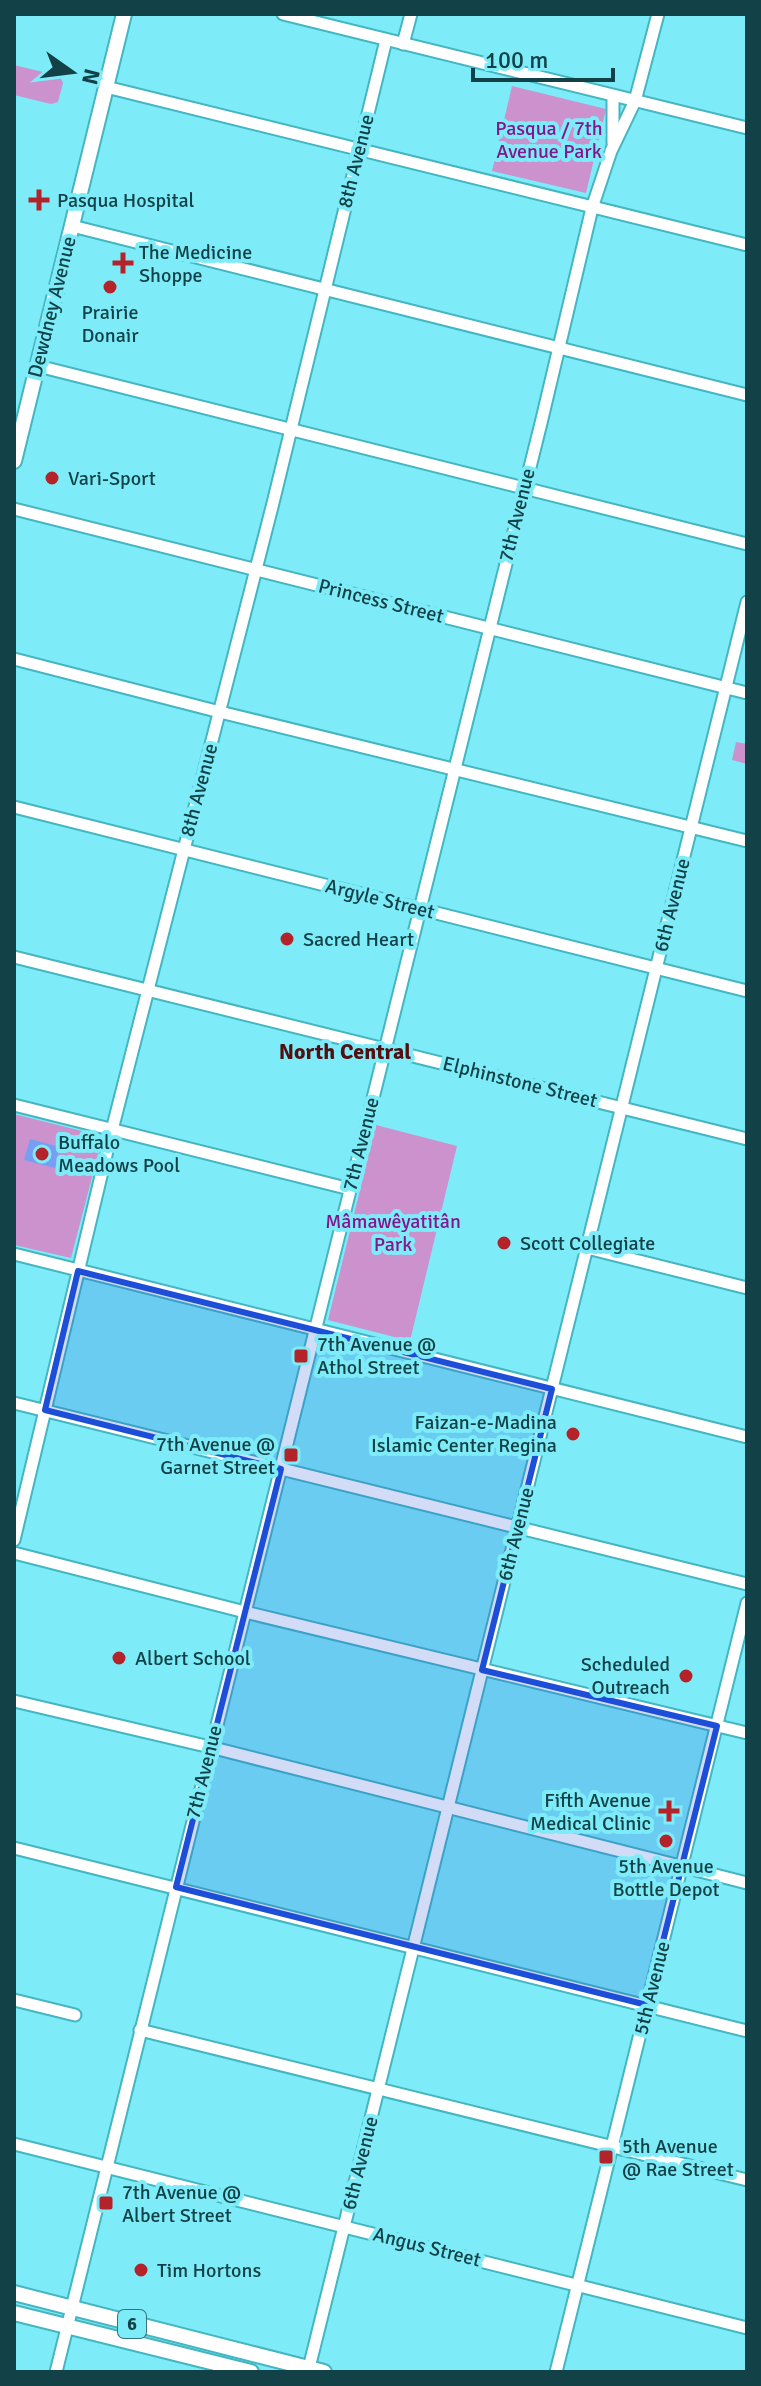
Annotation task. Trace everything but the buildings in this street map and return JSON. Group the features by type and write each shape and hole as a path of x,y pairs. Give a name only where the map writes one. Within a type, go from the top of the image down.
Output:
{"main road":[{"name":"Dewdney Avenue","path":"14,461 124,14"},
{"name":"6","path":"14,2293 324,2372"},
{"name":"6","path":"14,2313 251,2372"}],"street":[{"path":"283,14 747,128"},
{"path":"403,44 411,14"},
{"name":"7th Avenue","path":"56,2372 592,208 613,147 635,101 658,14"},
{"name":"8th Avenue","path":"14,1540 112,1130 256,570 386,40"},
{"path":"106,87 747,245"},
{"path":"613,96 613,147"},
{"path":"72,226 747,395"},
{"path":"38,366 747,544"},
{"name":"Princess Street","path":"14,509 747,693"},
{"name":"6th Avenue","path":"308,2370 747,602"},
{"path":"14,659 747,841"},
{"name":"Argyle Street","path":"14,807 747,991"},
{"name":"Elphinstone Street","path":"14,957 747,1139"},
{"path":"14,1105 350,1189"},
{"path":"587,1248 747,1288"},
{"path":"14,1254 747,1437"},
{"path":"14,1403 747,1584"},
{"path":"14,1553 747,1733"},
{"name":"5th Avenue","path":"556,2372 747,1603"},
{"path":"14,1701 210,1747 747,1883"},
{"path":"14,1848 747,2031"},
{"path":"14,2000 75,2015"},
{"path":"140,2030 747,2180"},
{"name":"Angus Street","path":"14,2144 747,2328"}],"highlighted area":[{"path":"78,1271 552,1389 482,1670 717,1726 647,2005 176,1887 281,1469 45,1410"}],"green space":[{"path":"14,65 60,76 63,83 58,102 51,104 14,95"},
{"name":"Pasqua / 7th Avenue Park","path":"512,86 606,109 586,193 492,171"},
{"path":"736,742 747,744 747,764 732,760"},
{"path":"14,1114 98,1135 102,1139 71,1258 14,1245"},
{"name":"Mâmawêyatitân Park","path":"376,1125 457,1146 410,1341 328,1320"}],"water":[{"name":"Buffalo Meadows Pool","path":"30,1139 60,1147 55,1168 24,1160"}],"place":[{"name":"Pasqua Hospital","path":"39,200"},
{"name":"The Medicine Shoppe","path":"123,263"},
{"name":"Prairie Donair","path":"110,287"},
{"name":"Vari-Sport","path":"52,478"},
{"name":"Sacred Heart","path":"287,939"},
{"name":"Buffalo Meadows Pool","path":"42,1154"},
{"name":"Scott Collegiate","path":"504,1243"},
{"name":"7th Avenue @ Athol Street","path":"301,1356"},
{"name":"Faizan-e-Madina Islamic Center Regina","path":"573,1434"},
{"name":"7th Avenue @ Garnet Street","path":"291,1455"},
{"name":"Albert School","path":"119,1658"},
{"name":"Scheduled Outreach","path":"686,1676"},
{"name":"Fifth Avenue Medical Clinic","path":"669,1811"},
{"name":"5th Avenue Bottle Depot","path":"666,1841"},
{"name":"5th Avenue @ Rae Street","path":"606,2157"},
{"name":"7th Avenue @ Albert Street","path":"106,2203"},
{"name":"Tim Hortons","path":"141,2270"}],"district":[{"name":"North Central","path":"345,1051"}]}
